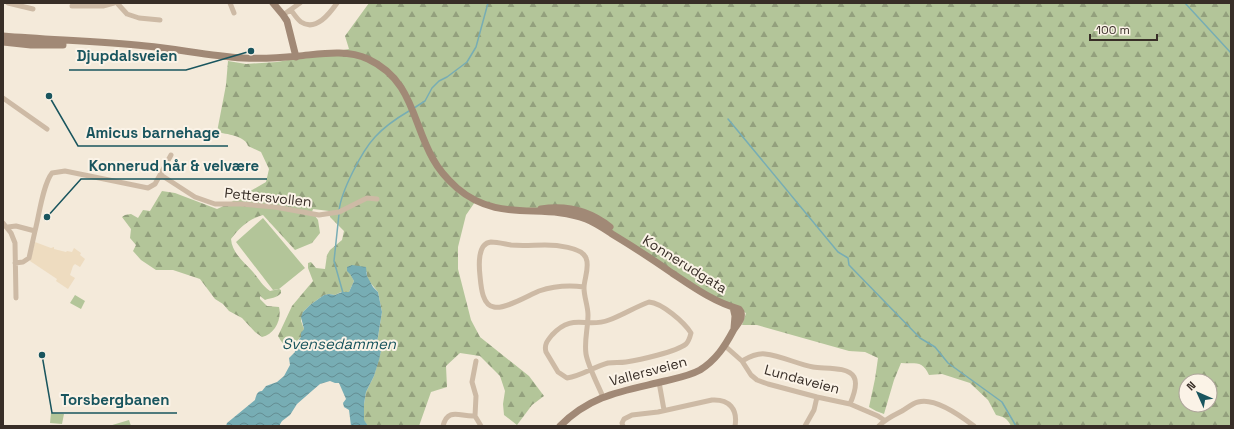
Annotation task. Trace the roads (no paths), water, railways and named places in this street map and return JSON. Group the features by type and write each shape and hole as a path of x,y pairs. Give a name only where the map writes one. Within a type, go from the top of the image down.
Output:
{"main road":[{"path":"273,3 284,15 289,26 291,40 289,46 292,57"},
{"name":"Konnerudgata","path":"3,36 146,46 239,58 292,57 326,53 351,54 365,58 377,64 390,74 403,90 410,102 433,159 451,182 468,196 491,206 506,210 566,214 597,224 624,240 698,290 733,307 735,316 734,330"},
{"name":"Konnerudgata","path":"3,42 49,45 107,43"},
{"name":"Vallersveien","path":"560,426 582,408 603,396 685,376 701,369 711,362 725,346 734,330"}],"street":[{"path":"8,3 33,9"},
{"path":"72,6 103,6 115,3 127,14 138,18 160,20"},
{"path":"230,3 234,14"},
{"path":"284,15 300,3"},
{"path":"291,10 301,22 316,24 324,18 337,3"},
{"path":"3,98 47,129"},
{"path":"15,263 23,262 29,258 44,192 48,179 52,174 66,172 150,188 155,184 171,155"},
{"name":"Pettersvollen","path":"160,174 195,197 215,204 241,204 275,207 319,214 339,212 367,198 377,199"},
{"path":"3,223 8,227 14,240 16,298"},
{"path":"8,227 16,226 35,231"},
{"path":"584,287 571,286 551,288 530,294 502,307 494,308 487,302 482,289 479,269 481,250 486,243 491,242 518,245 554,245 574,249 585,256 587,259 587,271 584,287 587,307 586,356 603,396"},
{"path":"649,302 654,303 681,320 691,333 688,341 680,347 660,354 634,360 608,363 591,370 567,378 558,372 545,348 549,339 558,329 564,325 576,322 599,323 609,321 649,302"},
{"name":"Lundaveien","path":"725,346 742,360 750,375 757,380 817,397 850,404 884,420"},
{"path":"742,360 753,356 766,354 814,367 830,367 845,371 855,378 856,384 850,404"},
{"path":"476,361 472,382 476,396 474,416 481,426"},
{"path":"659,382 664,410"},
{"path":"805,426 814,410 817,397"},
{"path":"623,426 622,423 627,417 712,400 723,400 727,403 735,412 736,426"},
{"path":"879,426 884,420 918,402 927,401 942,406 974,426"},
{"path":"444,426 446,417 450,414 474,416"}],"water":[{"name":"Svensedammen","path":"352,265 366,267 367,276 373,287 378,292 382,312 377,343 381,351 374,376 366,392 364,404 364,420 368,426 351,426 349,410 344,407 343,403 346,399 339,383 330,381 320,384 297,404 290,415 282,421 279,426 226,426 227,423 255,400 259,392 266,386 277,382 284,376 290,365 289,358 295,352 295,346 304,329 301,317 303,312 324,295 335,295 342,292 349,292 354,281 347,271 347,267"}],"waterway":[{"path":"414,108 425,101 432,88 439,81 467,62 476,47 488,3"},
{"path":"1185,3 1231,53"},
{"path":"339,211 348,182 358,161 370,143 387,126 409,111"},
{"path":"728,119 838,252 848,258 849,265 920,338 935,347 948,363 1002,402 1016,426"},
{"path":"339,214 334,261 343,293"}],"place":[{"name":"Djupdalsveien","path":"251,51"},
{"name":"Amicus barnehage","path":"49,96"},
{"name":"Konnerud hår & velvære","path":"47,217"},
{"name":"Torsbergbanen","path":"42,355"}]}
